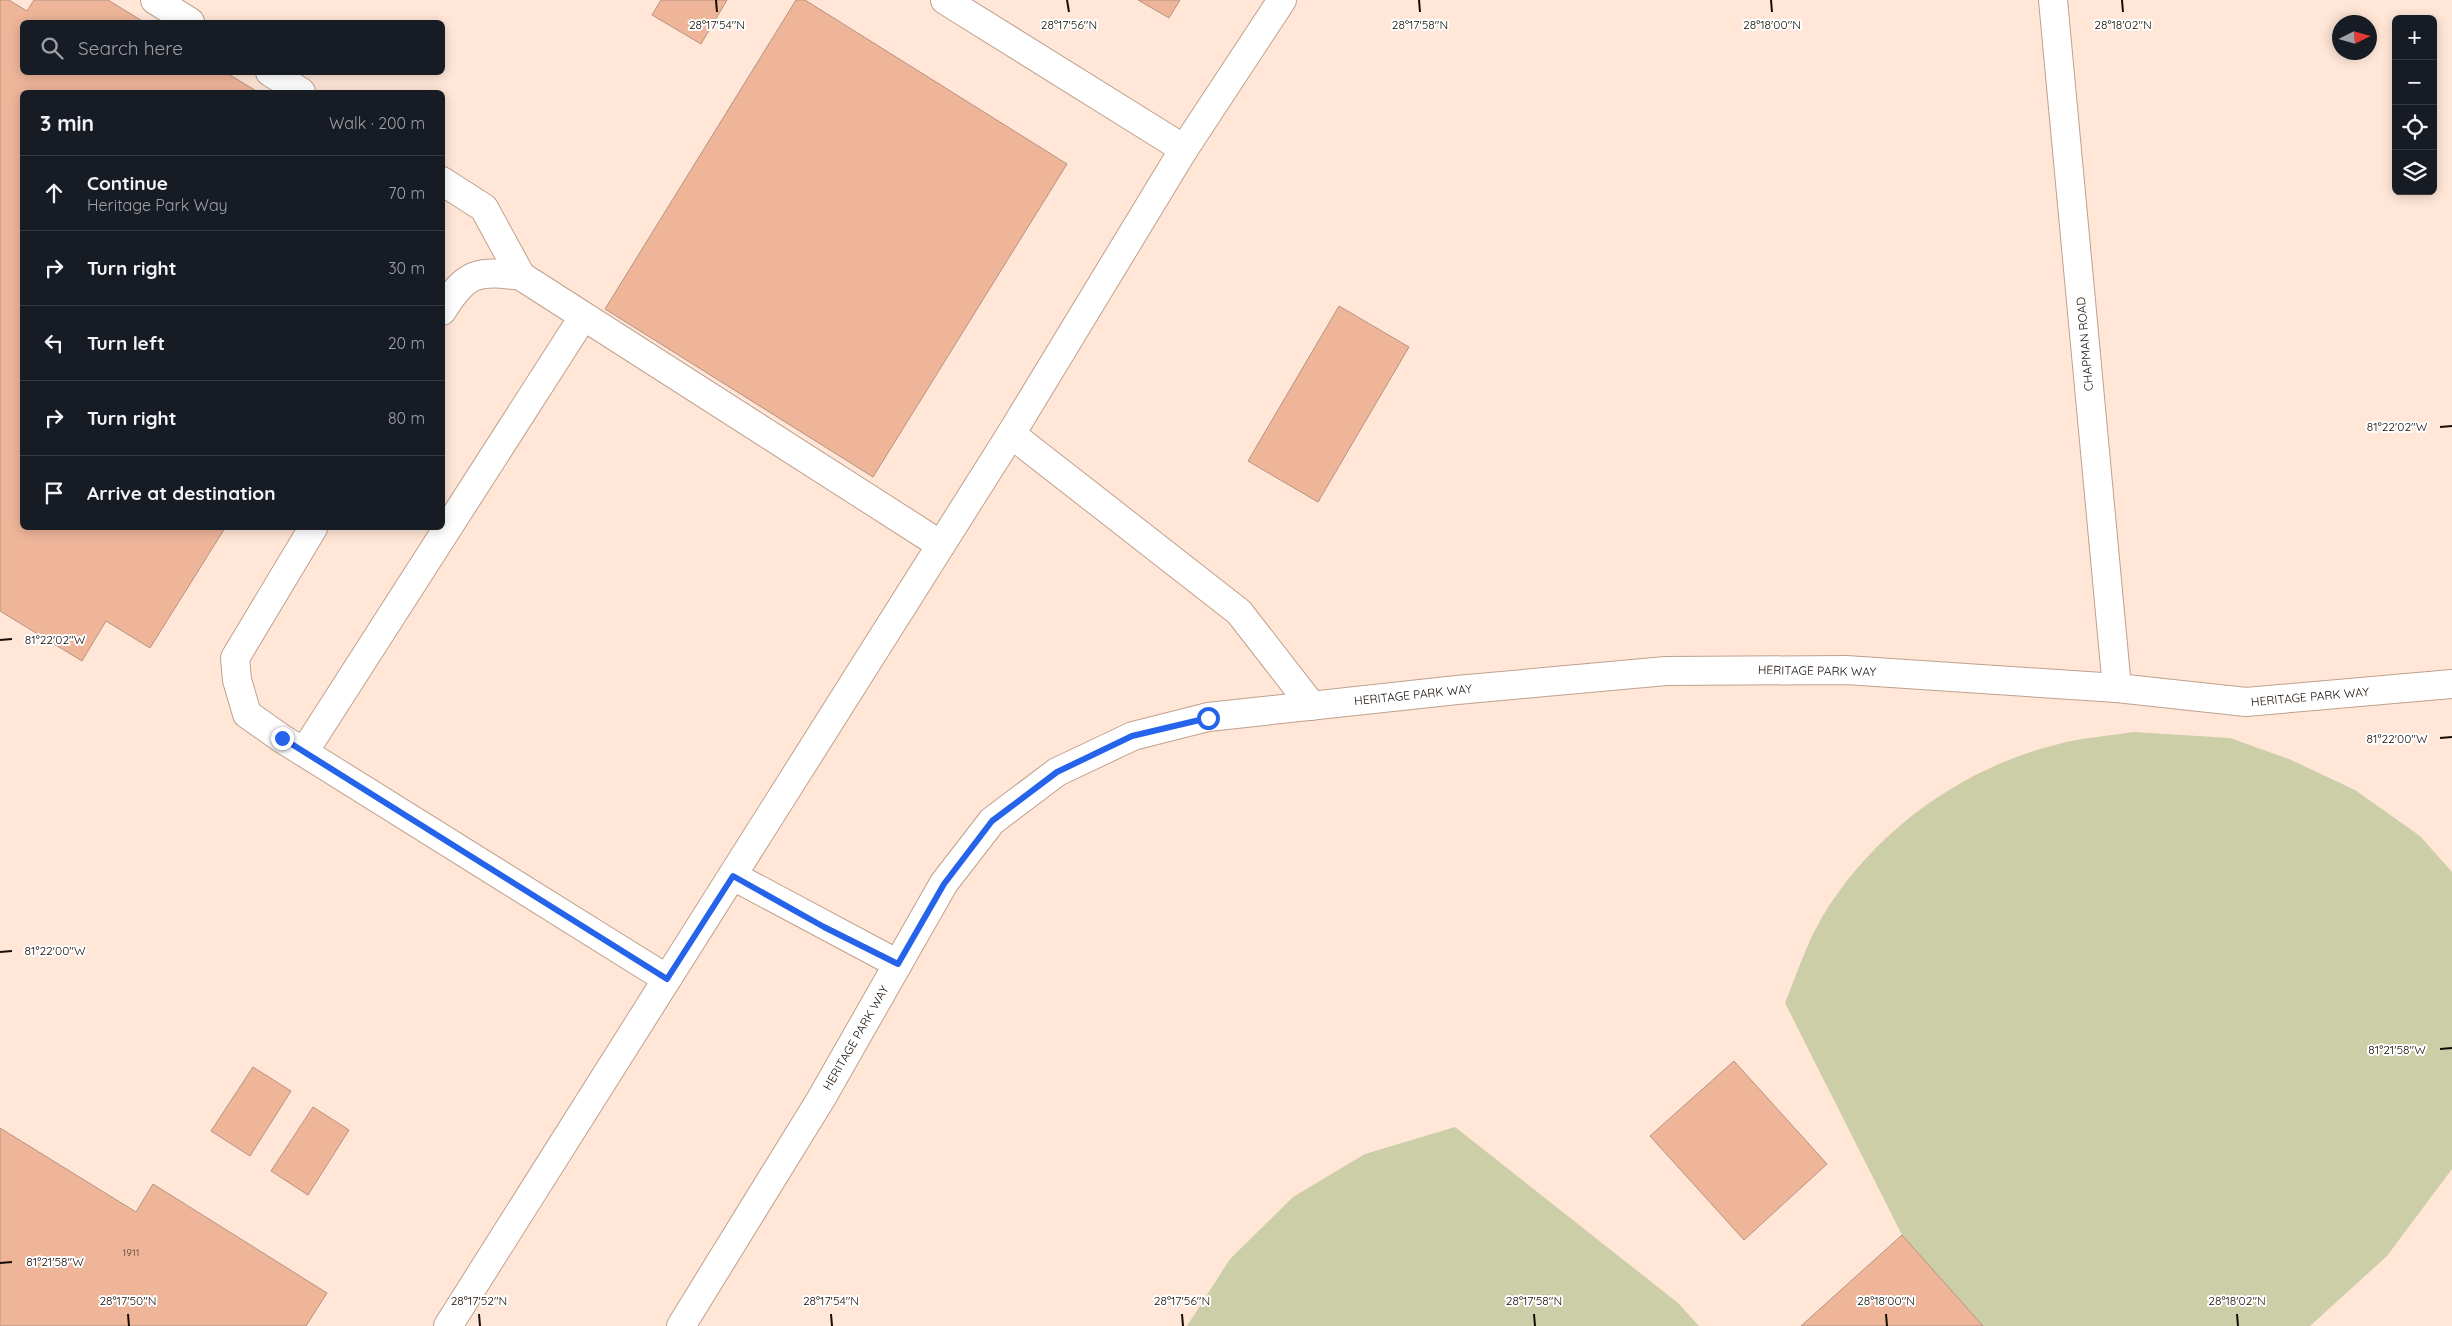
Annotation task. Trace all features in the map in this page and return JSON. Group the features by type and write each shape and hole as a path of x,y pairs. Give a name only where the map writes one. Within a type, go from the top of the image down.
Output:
{"street":[{"path":"154,0 187,20"},
{"path":"945,0 1184,149"},
{"path":"448,1326 1011,434 1184,149 1282,0"},
{"name":"CHAPMAN ROAD","path":"2053,0 2117,688"},
{"path":"275,75 298,90"},
{"path":"445,183 484,208 521,276"},
{"path":"445,306 454,292 473,275 498,273 521,276 941,545"},
{"path":"304,752 583,317"},
{"path":"1011,434 1239,612 1312,706"},
{"path":"312,530 235,658 237,680 247,714 304,752 667,979"},
{"name":"HERITAGE PARK WAY","path":"681,1326 821,1099 944,884 992,821 1057,772 1132,736 1208,718 1666,671 1846,670 2117,688 2246,702 2452,684"},
{"path":"733,876 824,927 898,964"}],"shaded area":[{"path":"0,0 2452,0 2452,1326 0,1326"}],"green space":[{"path":"2133,732 2230,738 2289,759 2355,790 2420,836 2452,872 2452,1169 2387,1256 2310,1326 1983,1326 1902,1235 1785,1003 1816,929 1841,888 1865,859 1921,809 1952,788 1985,770 2019,756 2055,745"},
{"path":"1455,1127 1678,1303 1699,1326 1187,1326 1230,1259 1293,1197 1365,1154"}],"building":[{"path":"0,0 9,0 27,11 34,0 108,0 141,20 20,20 20,75 230,75 255,90 20,90 20,530 224,530 150,648 106,621 82,661 0,611"},
{"path":"661,0 727,0 701,44 652,15"},
{"path":"796,0 805,0 1067,164 873,477 605,309"},
{"path":"1138,0 1180,0 1169,18"},
{"path":"1339,306 1409,347 1318,502 1248,461"},
{"path":"1734,1061 1827,1164 1744,1240 1650,1136"},
{"path":"253,1067 291,1091 250,1156 211,1131"},
{"path":"313,1107 349,1130 308,1195 271,1171"},
{"path":"0,1128 136,1212 153,1184 327,1293 306,1326 0,1326"},
{"path":"1902,1235 1983,1326 1801,1326"}],"route":[{"path":"282,738 667,979 733,876 824,927 898,964 944,884 992,821 1057,772 1132,736 1208,718"}]}
